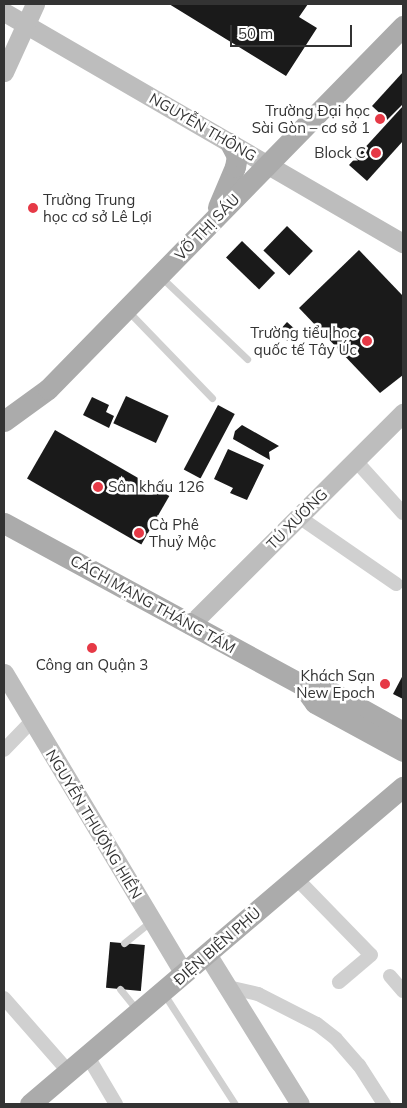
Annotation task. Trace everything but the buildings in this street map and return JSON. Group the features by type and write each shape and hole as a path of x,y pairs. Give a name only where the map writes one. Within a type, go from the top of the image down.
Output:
{"main road":[{"name":"VÕ THỊ SÁU","path":"4,420 48,389 403,26"},
{"path":"210,223 235,167 236,156 230,143"},
{"name":"CÁCH MẠNG THÁNG TÁM","path":"4,523 302,686 324,688 403,732"},
{"name":"CÁCH MẠNG THÁNG TÁM","path":"302,686 315,703 403,751"},
{"name":"ĐIỆN BIÊN PHỦ","path":"30,1104 403,786"}],"street":[{"path":"4,72 35,4"},
{"name":"NGUYỄN THÔNG","path":"4,12 403,243"},
{"name":"TÚ XƯƠNG","path":"190,625 403,413"},
{"path":"356,461 403,513"},
{"path":"300,517 396,584"},
{"name":"NGUYỄN THƯỢNG HIỀN","path":"4,673 184,974"},
{"path":"4,750 32,721"},
{"path":"296,878 371,955 339,982"},
{"path":"207,954 300,1104"},
{"path":"390,976 403,991"},
{"path":"228,987 258,994 317,1024 336,1039 359,1065 384,1104"},
{"path":"4,998 68,1071"},
{"path":"88,1055 116,1104"}],"lane":[{"path":"159,275 247,359"},
{"path":"126,309 212,398"},
{"path":"124,943 152,921"},
{"path":"120,989 138,1012"},
{"path":"163,991 235,1104"}],"place":[{"name":"Trường Đại học Sài Gòn – cơ sở 1","path":"380,119"},
{"name":"Block C","path":"376,153"},
{"name":"Trường Trung học cơ sở Lê Lợi","path":"33,208"},
{"name":"Trường tiểu học quốc tế Tây Úc","path":"367,341"},
{"name":"Sân khấu 126","path":"98,487"},
{"name":"Cà Phê Thuỷ Mộc","path":"139,533"},
{"name":"Công an Quận 3","path":"92,648"},
{"name":"Khách Sạn New Epoch","path":"385,684"}]}
